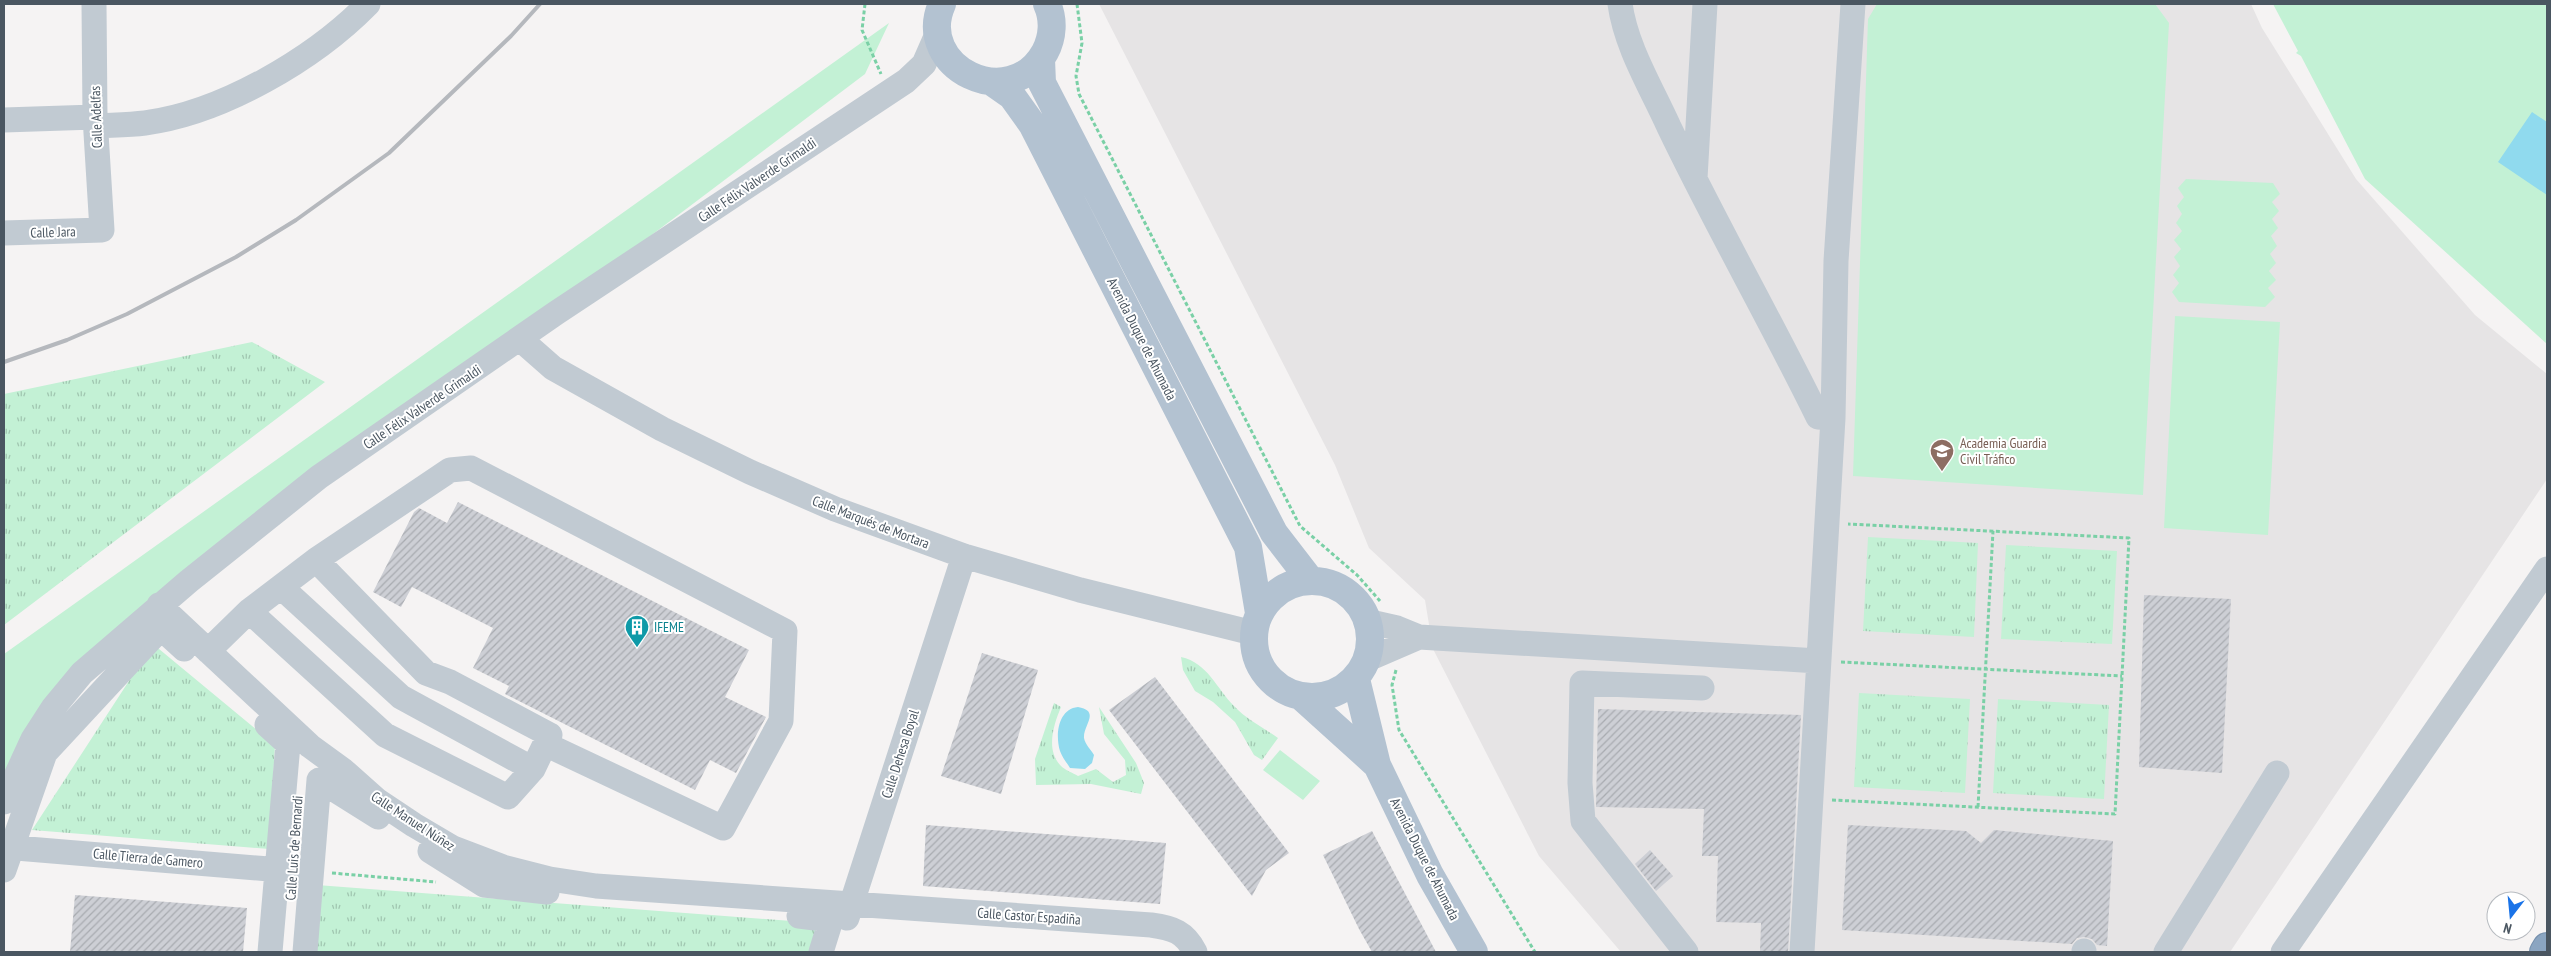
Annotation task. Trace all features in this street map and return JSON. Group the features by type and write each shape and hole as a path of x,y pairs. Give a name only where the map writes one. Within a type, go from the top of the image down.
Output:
{"highway":[{"path":"2544,952 2547,947"}],"main road":[{"path":"942,4 938,16 938,32 942,47 949,59 960,70 973,78 992,82 1017,78 1029,71 1041,59 1051,33 1052,19 1047,4"},
{"name":"Avenida Duque de Ahumada","path":"1041,59 1042,83 1053,106 1274,533 1311,581"},
{"name":"Avenida Duque de Ahumada","path":"992,82 1012,96 1032,124 1248,547 1256,623"},
{"path":"1311,581 1333,585 1350,595 1364,611 1366,621 1371,636 1362,669 1340,691 1324,697 1303,698 1282,691 1267,678 1255,656 1256,623 1274,594 1292,584 1311,581"},
{"name":"Avenida Duque de Ahumada","path":"1362,669 1377,765 1430,875 1474,952"},
{"name":"Avenida Duque de Ahumada","path":"1303,698 1377,765"}],"street":[{"name":"Calle Adelfas","path":"94,4 95,121 102,230"},
{"path":"4,120 146,123 187,113 247,89 302,57 356,16 368,4"},
{"path":"1620,4 1622,18 1633,50 1695,180 1818,417 1833,418"},
{"path":"1695,180 1705,4"},
{"path":"1802,952 1833,418 1836,261 1853,4"},
{"name":"Calle Félix Valverde Grimaldi","path":"4,802 33,739 53,708 82,672 159,605 319,477 520,339 898,87 924,64 938,32"},
{"name":"Calle Félix Valverde Grimaldi","path":"898,87 960,70"},
{"name":"Calle Jara","path":"4,233 102,230"},
{"name":"Calle Marqués de Mortara","path":"520,339 553,368 662,430 750,472 835,509 964,556 1080,590 1256,623"},
{"path":"208,651 249,612 316,560 450,470 471,468 785,631 780,721 723,828 546,744"},
{"name":"Calle Dehesa Boyal","path":"836,952 964,556"},
{"path":"249,612 385,735 508,797 532,769 550,735 450,682 426,673 316,560"},
{"path":"2283,952 2547,569"},
{"path":"281,587 401,697 532,769"},
{"name":"Calle Manuel Núñez","path":"159,605 310,746 343,770 378,801 453,848 502,867 550,879 596,886 852,904"},
{"path":"1366,621 1405,637 1818,661"},
{"path":"6,855 45,753 161,628 288,744 293,871 305,952"},
{"path":"1362,669 1405,637"},
{"path":"1686,952 1583,821 1580,784 1582,683 1702,688"},
{"name":"Calle Luis de Bernardi","path":"287,952 300,768 310,746"},
{"path":"2166,952 2278,773"},
{"path":"270,952 319,780 484,885 832,920 821,952"},
{"name":"Calle Tierra de Gamero","path":"6,855 293,871"},
{"name":"Calle Castor Espadiña","path":"852,904 1152,925 1173,928 1190,942 1195,952"}],"path":[{"path":"864,4 862,30 898,87"},
{"path":"1077,4 1082,43 1076,76 1079,94 1300,526 1357,575 1378,599 1397,616 1405,637 1392,685 1399,730 1534,952"},
{"path":"1811,799 2115,814 2129,538 1826,523"},
{"path":"1978,807 1993,531"},
{"path":"1818,661 2122,676"},
{"path":"293,871 445,882"}],"shaded area":[{"name":"Academia Guardia Civil Tráfico","path":"1099,4 2251,4 2262,28 2356,179 2475,315 2547,374 2547,479 2230,952 1621,952 1539,856 1433,649 1425,600 1369,548 1335,465"}],"green space":[{"path":"1877,4 2155,4 2169,23 2143,495 1853,476 1868,19"},
{"path":"2273,4 2547,4 2547,344 2365,179 2301,56 2296,53 2298,51"},
{"path":"889,23 865,74 58,683 11,758 4,775 4,654"},
{"path":"2186,179 2273,183 2280,194 2272,202 2279,211 2272,219 2278,228 2271,236 2277,246 2270,254 2276,263 2269,271 2276,280 2268,288 2275,297 2265,307 2179,302 2172,292 2179,283 2173,275 2180,266 2174,257 2181,249 2174,240 2182,231 2176,223 2182,214 2177,206 2184,197 2178,188"},
{"path":"2175,316 2280,322 2268,535 2164,528"},
{"path":"252,342 325,382 4,625 4,394"},
{"path":"1868,537 1978,543 1974,637 1863,631"},
{"path":"2006,545 2117,551 2112,644 2001,639"},
{"path":"153,644 275,745 269,849 32,830"},
{"path":"1181,657 1190,660 1205,670 1239,711 1278,738 1262,760 1254,755 1235,722 1213,702 1195,691 1183,670"},
{"path":"1859,693 1970,699 1965,793 1854,787"},
{"path":"1998,699 2109,705 2104,799 1993,793"},
{"path":"1054,703 1061,707 1052,737 1052,745 1056,760 1061,766 1078,776 1096,769 1113,782 1126,775 1125,760 1104,734 1099,707 1136,763 1144,783 1141,794 1091,784 1036,785 1035,759"},
{"path":"1280,750 1320,781 1303,800 1263,770"},
{"path":"317,885 818,923 809,952 310,952"}],"water":[{"path":"2532,112 2547,122 2547,195 2498,162"},
{"path":"1078,707 1085,709 1090,715 1084,738 1094,755 1092,763 1085,769 1070,768 1061,753 1058,738 1062,718 1066,712"}],"building":[{"name":"IFEME","path":"458,502 749,650 725,697 766,717 736,773 710,760 695,790 505,694 509,686 473,668 493,628 412,587 401,607 373,592 414,512 419,508 447,523"},
{"path":"2144,595 2231,599 2222,773 2139,767"},
{"path":"982,653 1038,670 1001,794 941,776"},
{"path":"1155,677 1289,853 1266,870 1252,896 1109,710"},
{"path":"1598,709 1801,715 1788,952 1760,952 1761,923 1716,922 1718,856 1702,856 1704,809 1596,807"},
{"path":"926,825 1166,843 1160,904 923,886"},
{"path":"1848,825 1966,831 1981,843 1994,830 2113,841 2107,946 2097,945 2092,939 2084,937 2077,938 2072,944 1842,930"},
{"path":"1372,831 1436,952 1372,952 1359,929 1323,855"},
{"path":"1650,850 1673,876 1656,891 1635,864"},
{"path":"75,895 247,908 243,952 70,952"}],"railway":[{"path":"4,362 67,340 127,314 236,257 296,220 389,153 511,36 540,4"}],"place":[{"name":"Academia Guardia Civil Tráfico","path":"1942,472"},
{"name":"IFEME","path":"637,648"}]}
